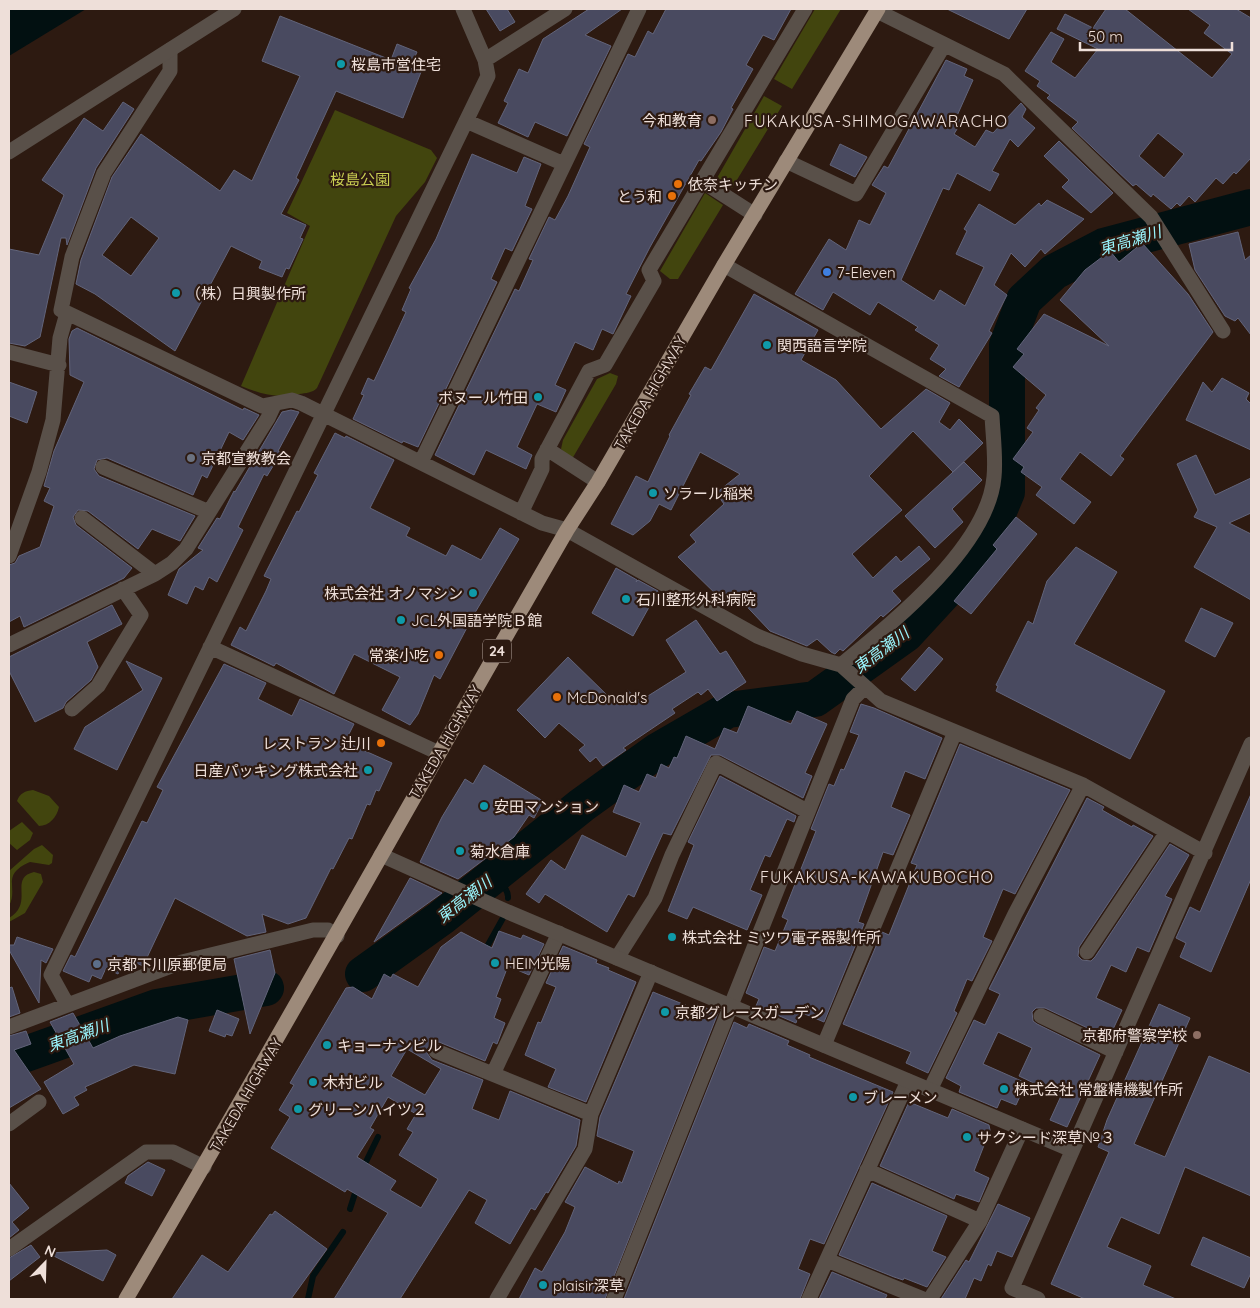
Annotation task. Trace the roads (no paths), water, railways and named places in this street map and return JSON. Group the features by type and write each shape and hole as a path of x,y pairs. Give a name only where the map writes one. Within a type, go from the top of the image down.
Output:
{"highway":[{"name":"TAKEDA HIGHWAY","path":"126,1299 337,936 381,855 567,530 598,482 724,265 877,10"}],"street":[{"path":"9,152 234,9"},
{"path":"67,1004 51,974 488,76 485,60 463,9"},
{"path":"485,60 565,9"},
{"path":"422,462 639,9"},
{"path":"521,513 542,469 542,459 589,372 605,365 654,281 649,270 804,9"},
{"path":"877,10 1004,74 1151,217 1223,331"},
{"path":"786,161 856,194 944,45"},
{"path":"170,50 170,71 104,173 72,258 61,310 262,406 292,400 407,457 422,462 542,523 567,530 757,636 802,654 841,665 881,701 1083,785 1205,854"},
{"path":"466,121 564,164"},
{"path":"702,181 755,215"},
{"path":"724,265 992,416 994,478 982,516 962,549 908,610 841,665"},
{"path":"9,556 39,472 53,420 60,338 67,313"},
{"path":"9,352 59,365"},
{"path":"9,644 155,574 172,563 186,549 268,418 274,405"},
{"path":"547,450 598,482"},
{"path":"103,467 209,512"},
{"path":"82,518 155,574"},
{"path":"72,709 98,686 141,615 123,589"},
{"path":"210,646 439,754"},
{"path":"614,1299 729,1005 853,699 865,687"},
{"path":"824,1045 954,732"},
{"path":"1038,1299 1012,1288 1205,854 1251,744"},
{"path":"617,958 655,898 672,855 716,763 808,811"},
{"path":"930,1090 1015,914 1083,785"},
{"path":"1087,952 1167,832"},
{"path":"381,855 452,885 508,912 1072,1150"},
{"path":"9,1027 182,962 313,930 328,930 337,936"},
{"path":"493,1074 559,933"},
{"path":"497,1299 585,1149 591,1114 651,972"},
{"path":"1041,1016 1116,1052"},
{"path":"436,1051 591,1114"},
{"path":"809,1299 908,1081"},
{"path":"9,1124 39,1102"},
{"path":"930,1299 980,1221 1022,1129"},
{"path":"9,1249 146,1152 173,1152 204,1167"},
{"path":"868,1170 980,1221"},
{"path":"827,1260 896,1294 922,1299"}],"waterway":[{"name":"東高瀬川","path":"363,974 441,918 582,805 657,751 728,710 815,699 906,634 953,583 992,528 1007,492 1007,345 1024,300 1054,272 1104,246 1251,207"},
{"path":"493,876 501,883 508,898"},
{"path":"484,952 503,918"},
{"name":"東高瀬川","path":"9,1060 157,1007 266,988"},
{"path":"362,1170 378,1137"},
{"path":"350,1209 357,1187"},
{"path":"308,1299 313,1276 343,1232"}],"place":[{"name":"桜島市営住宅","path":"341,64"},
{"name":"今和教育","path":"712,120"},
{"name":"依奈キッチン","path":"678,184"},
{"name":"とう和","path":"672,196"},
{"name":"7-Eleven","path":"827,272"},
{"name":"（株）日興製作所","path":"176,293"},
{"name":"関西語言学院","path":"767,345"},
{"name":"ボヌール竹田","path":"538,397"},
{"name":"京都宣教教会","path":"191,458"},
{"name":"ソラール稲栄","path":"653,493"},
{"name":"株式会社 オノマシン","path":"473,593"},
{"name":"石川整形外科病院","path":"626,599"},
{"name":"JCL外国語学院Ｂ館","path":"401,620"},
{"name":"常楽小吃","path":"439,655"},
{"name":"McDonald's","path":"557,697"},
{"name":"レストラン 辻川","path":"381,743"},
{"name":"日産パッキング株式会社","path":"368,770"},
{"name":"安田マンション","path":"484,806"},
{"name":"菊水倉庫","path":"460,851"},
{"name":"株式会社 ミツワ電子器製作所","path":"672,937"},
{"name":"HEIM光陽","path":"495,963"},
{"name":"京都下川原郵便局","path":"97,964"},
{"name":"京都グレースガーデン","path":"665,1012"},
{"name":"京都府警察学校","path":"1197,1035"},
{"name":"キョーナンビル","path":"327,1045"},
{"name":"木村ビル","path":"313,1082"},
{"name":"株式会社 常盤精機製作所","path":"1004,1089"},
{"name":"ブレーメン","path":"853,1097"},
{"name":"グリーンハイツ２","path":"298,1109"},
{"name":"サクシード深草№３","path":"967,1137"},
{"name":"plaisir深草","path":"543,1285"}],"district":[{"name":"FUKAKUSA-SHIMOGAWARACHO","path":"876,121"},
{"name":"FUKAKUSA-KAWAKUBOCHO","path":"877,877"}],"park label":[{"name":"桜島公園","path":"360,179"}]}
